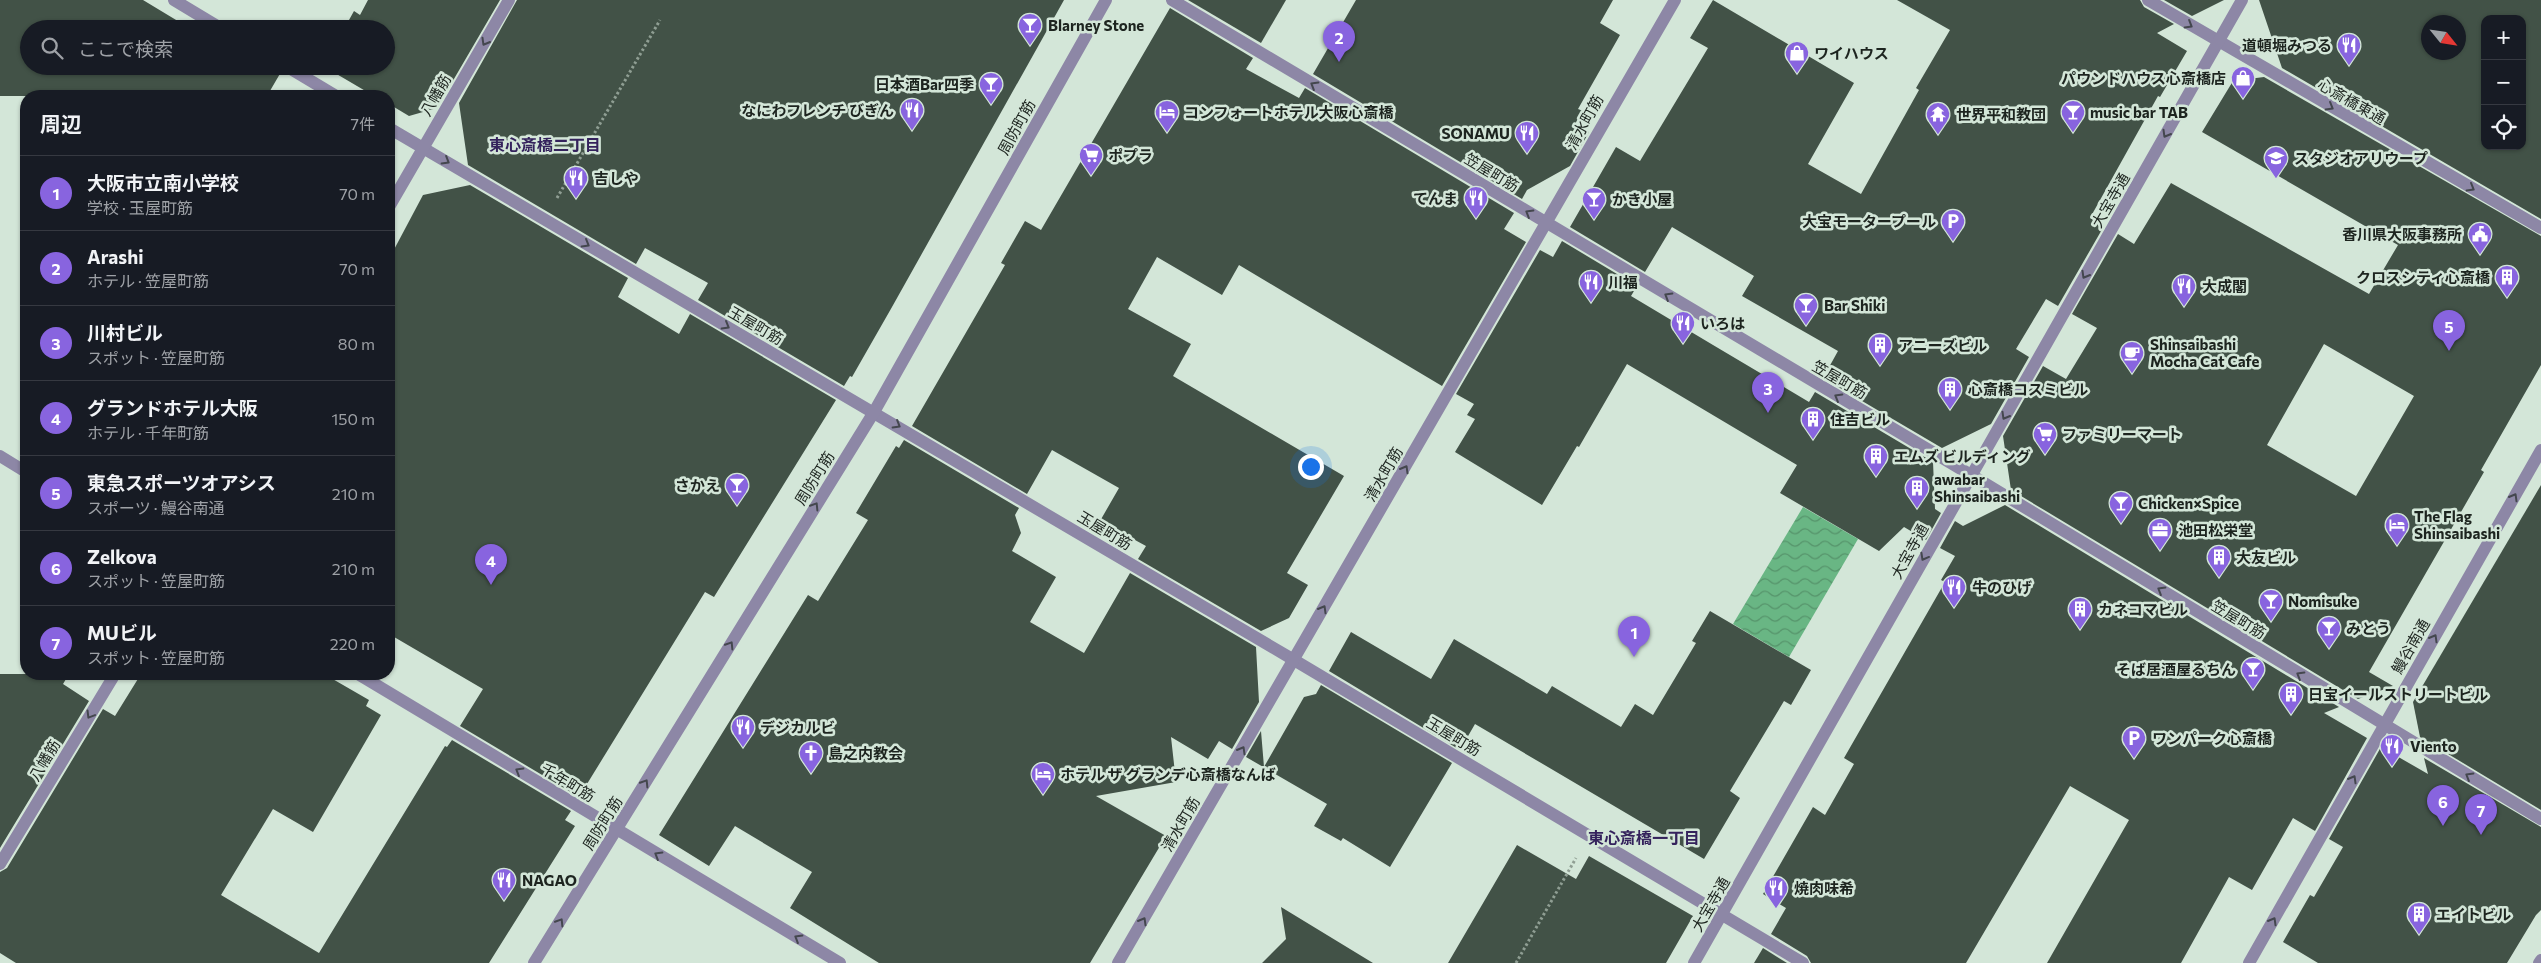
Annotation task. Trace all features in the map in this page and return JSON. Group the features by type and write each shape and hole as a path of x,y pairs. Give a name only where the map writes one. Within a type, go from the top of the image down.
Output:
{"street":[{"path":"174,0 207,20"},
{"name":"八幡筋","path":"395,196 509,0"},
{"name":"周防町筋","path":"534,963 874,412 1106,0"},
{"name":"笠屋町筋","path":"1172,0 1971,475 2541,819"},
{"name":"清水町筋","path":"1118,963 1675,0"},
{"name":"心斎橋東通","path":"2148,0 2218,43 2541,228"},
{"name":"大宝寺通","path":"1694,963 2242,0"},
{"path":"301,75 326,90"},
{"name":"玉屋町筋","path":"395,132 1294,660 1803,963"},
{"name":"鰻谷南通","path":"2248,963 2541,450"},
{"path":"0,456 20,468"},
{"name":"八幡筋","path":"0,864 111,680"},
{"name":"千年町筋","path":"368,680 840,963"}],"path":[{"path":"544,220 660,20"},
{"path":"1516,963 1589,836"}],"water":[{"path":"1803,507 1858,539 1789,657 1733,624"}],"building":[{"path":"0,0 143,0 176,20 20,20 20,75 279,75 270,90 20,90 20,96 0,96"},
{"path":"368,0 500,0 437,108 409,116 395,108 395,90 364,90 338,75 395,75 395,20 349,20 354,11 360,15"},
{"path":"517,0 1064,0 892,307 852,377 850,376 844,386 698,300 708,283 645,248 636,264 468,165 459,103"},
{"path":"1188,0 1286,0 1261,43"},
{"path":"1356,0 1613,0 1600,23 1620,35 1578,109 1583,111 1575,124 1589,132 1570,166 1527,190 1522,199 1313,74"},
{"path":"1713,0 1854,83 1808,164 1861,194 1919,90 1916,88 1950,30 1897,0 2140,0 2144,7 2174,24 2157,33 2187,51 2160,97 2158,96 2090,218 2104,226 2058,306 2046,299 2016,349 2029,357 1991,424 1942,448 1823,378 1838,351 1742,296 1754,276 1672,227 1645,272 1570,227 1616,147 1640,161 1708,48 1690,38"},
{"path":"2164,0 2224,0 2192,16"},
{"path":"2259,0 2541,0 2541,219 2282,68"},
{"path":"1170,8 1253,58 1246,69 1299,98 1305,88 1514,213 1504,229 1526,242 1442,386 1239,265 1222,295 1157,257 1128,309 1191,344 1173,376 1344,476 1287,573 1308,585 1289,618 1261,631 1138,559 1146,546 1100,521 1119,488 1052,450 1027,494 912,426 1005,265 1001,263 1025,221 1041,230"},
{"path":"2264,77 2541,236 2541,365 2481,470 2484,472 2369,672 2393,686 2358,699 2011,490 2003,436 2043,366 2066,379 2097,328 2072,314 2118,234 2134,244 2171,183 2369,294 2398,245 2202,132 2233,81","holes":["2324,344 2414,396 2356,496 2267,445"]},
{"path":"470,185 628,278 618,297 679,334 690,314 836,400 714,597 705,592 579,797 460,726 483,689 395,638 395,248 423,195"},
{"path":"1562,241 1637,286 1631,296 1713,345 1809,402 1815,392 1933,462 1935,509 1941,513 1926,540 1904,527 1879,551 1780,493 1797,465 1627,364 1579,447 1577,446 1542,505 1455,452 1475,419 1467,415 1474,404 1456,394 1540,250 1553,257"},
{"path":"904,440 1019,508 1015,515 1021,533 1012,551 1056,577 1030,622 1084,653 1130,573 1256,647 1259,702 1232,749 1219,741 1208,759 1171,737 1176,782 1096,796 1166,836 1090,963 879,963 790,908 812,872 735,826 709,866 659,835 808,595 818,601 868,520 856,513 896,446 899,448"},
{"path":"2541,485 2541,810 2420,737 2413,702"},
{"path":"2005,505 2339,707 2324,713 2367,738 2315,831 2293,818 2252,890 2229,877 2181,963 2047,963 2129,820 2070,786 1966,963 1811,963 1807,956 1771,934 1786,908 1763,894 1813,807 1825,815 1854,764 1844,758 1945,582 1941,580 1955,556 1940,548 1955,521 1963,526"},
{"path":"1710,611 1811,670 1791,705 1784,701 1730,791 1740,798 1704,859 1475,724 1460,750 1329,671 1351,632 1431,679 1454,639 1547,694 1552,686 1621,727 1635,704 1653,715 1696,643 1692,641"},
{"path":"0,674 20,674 20,680 65,680 63,684 89,701 0,848"},
{"path":"137,680 334,680 369,700 366,706 381,715 313,832 273,809 221,895 319,953 445,746 447,747 452,740 571,811 565,820 575,826 489,963 16,963 0,953 0,872 7,868 103,709 115,716"},
{"path":"1321,685 1452,763 1390,867 1343,838 1341,841 1314,826 1327,804 1246,757 1261,731 1264,767 1304,697 1316,694"},
{"path":"2381,747 2428,774 2424,758 2541,827 2541,910 2536,915 2507,963 2318,963 2283,942 2310,895 2314,897 2343,847 2329,839"},
{"path":"1517,845 1576,879 1589,856 1693,916 1666,963 1448,963"},
{"path":"1281,907 1373,963 1262,963 1286,939"},
{"path":"1763,948 1787,963 1754,963"}],"place":[{"name":"Blarney Stone","path":"1030,46"},
{"name":"Arashi","path":"1339,62"},
{"name":"道頓堀みつる","path":"2349,66"},
{"name":"ワイハウス","path":"1797,74"},
{"name":"パウンドハウス心斎橋店","path":"2243,99"},
{"name":"日本酒Bar四季","path":"991,105"},
{"name":"なにわフレンチ びぎん","path":"912,131"},
{"name":"コンフォートホテル大阪心斎橋","path":"1167,133"},
{"name":"music bar TAB","path":"2073,133"},
{"name":"世界平和教団","path":"1938,135"},
{"name":"SONAMU","path":"1527,154"},
{"name":"ポプラ","path":"1091,176"},
{"name":"スタジオアリウープ","path":"2276,179"},
{"name":"吉しや","path":"576,199"},
{"name":"てんま","path":"1476,219"},
{"name":"かき小屋","path":"1594,220"},
{"name":"大宝モータープール","path":"1953,242"},
{"name":"香川県大阪事務所","path":"2480,255"},
{"name":"クロスシティ心斎橋","path":"2507,298"},
{"name":"川福","path":"1591,303"},
{"name":"大成閣","path":"2184,307"},
{"name":"Bar Shiki","path":"1806,326"},
{"name":"いろは","path":"1683,344"},
{"name":"東急スポーツオアシス","path":"2449,351"},
{"name":"アニーズビル","path":"1880,366"},
{"name":"Shinsaibashi Mocha Cat Cafe","path":"2132,374"},
{"name":"心斎橋コスミビル","path":"1950,410"},
{"name":"川村ビル","path":"1768,413"},
{"name":"住吉ビル","path":"1813,440"},
{"name":"ファミリーマート","path":"2045,455"},
{"name":"エムズ ビルディング","path":"1876,477"},
{"name":"さかえ","path":"737,506"},
{"name":"awabar Shinsaibashi","path":"1917,509"},
{"name":"Chicken×Spice","path":"2121,524"},
{"name":"The Flag Shinsaibashi","path":"2397,546"},
{"name":"池田松栄堂","path":"2160,551"},
{"name":"大友ビル","path":"2219,578"},
{"name":"グランドホテル大阪","path":"491,585"},
{"name":"牛のひげ","path":"1954,608"},
{"name":"Nomisuke","path":"2271,622"},
{"name":"カネコマビル","path":"2080,630"},
{"name":"みとう","path":"2329,649"},
{"name":"大阪市立南小学校","path":"1634,657"},
{"name":"そば居酒屋るちん","path":"2253,690"},
{"name":"日宝イールストリートビル","path":"2291,715"},
{"name":"デジカルビ","path":"743,748"},
{"name":"ワンパーク心斎橋","path":"2134,759"},
{"name":"Viento","path":"2392,767"},
{"name":"島之内教会","path":"811,774"},
{"name":"ホテル ザ グランデ心斎橋なんば","path":"1043,795"},
{"name":"Zelkova","path":"2443,826"},
{"name":"MUビル","path":"2481,835"},
{"name":"NAGAO","path":"504,901"},
{"name":"焼肉味希","path":"1776,909"},
{"name":"エイトビル","path":"2419,935"}],"district":[{"name":"東心斎橋二丁目","path":"545,144"},
{"name":"東心斎橋一丁目","path":"1644,837"}]}
